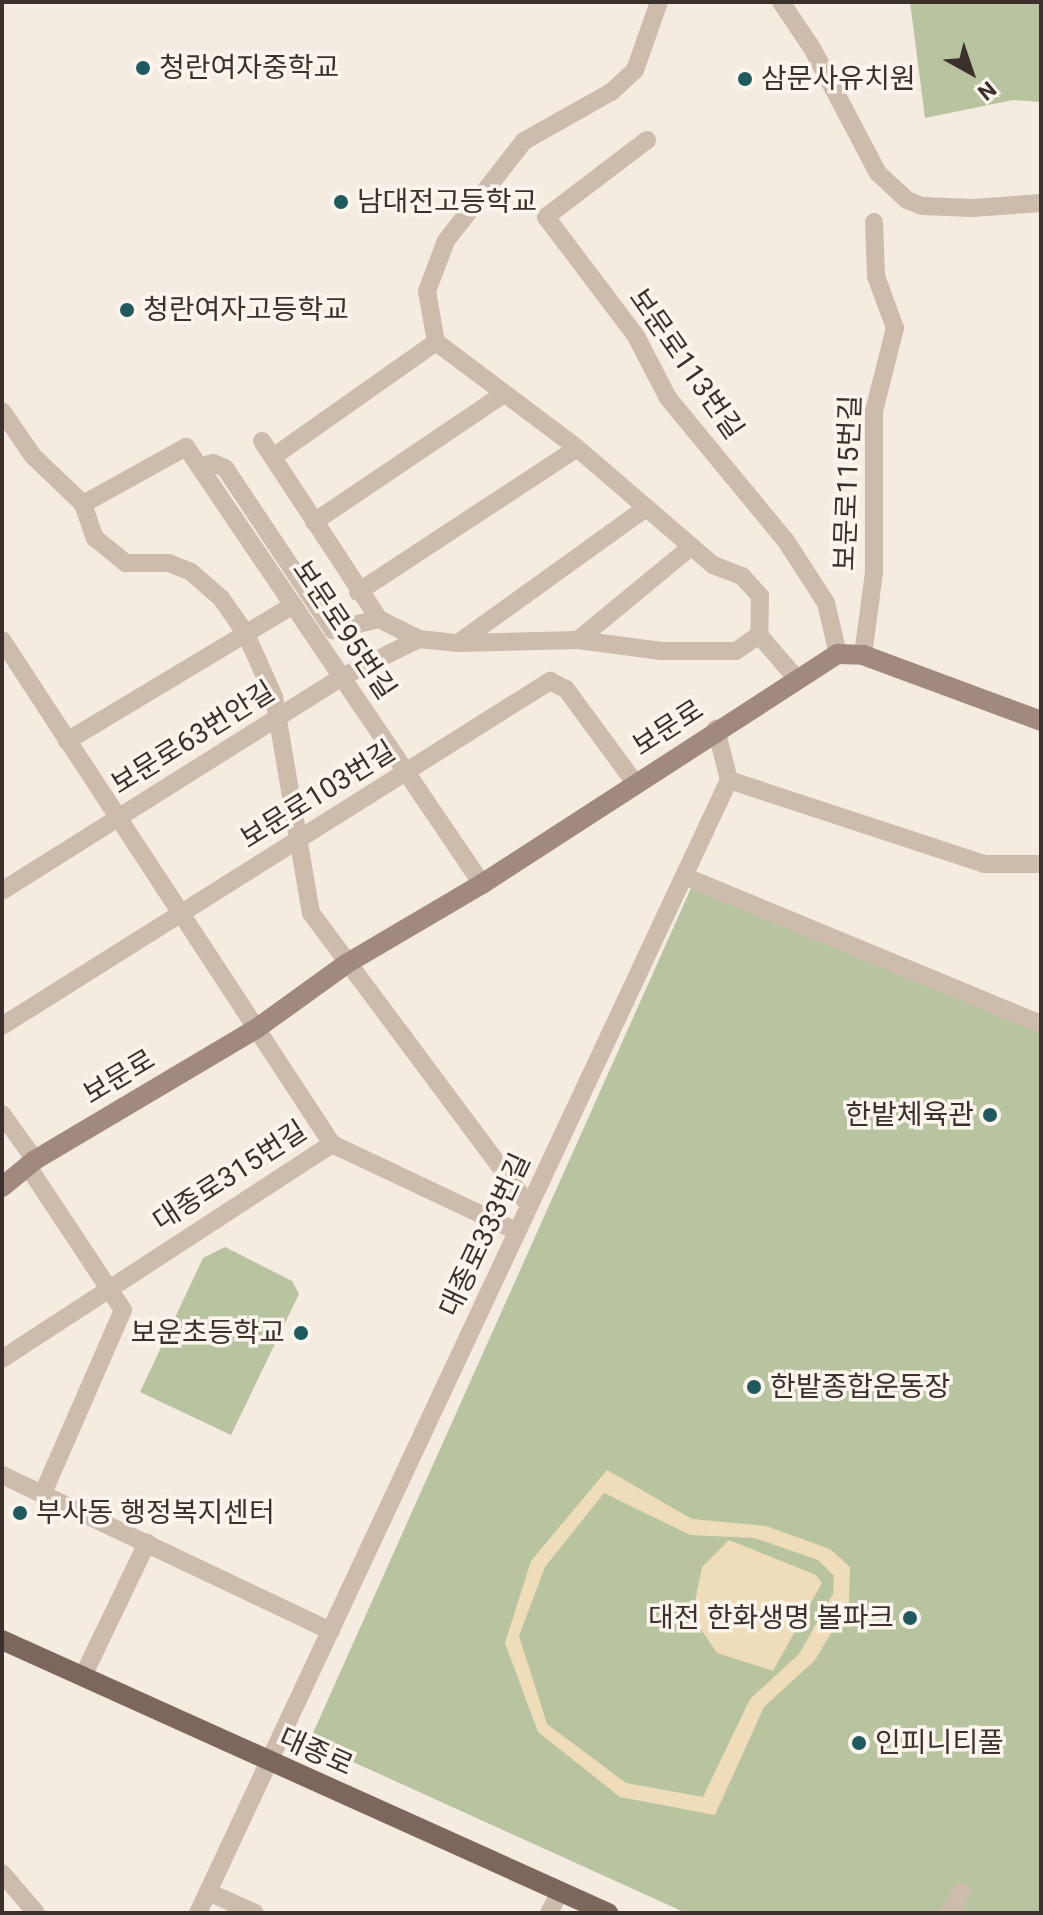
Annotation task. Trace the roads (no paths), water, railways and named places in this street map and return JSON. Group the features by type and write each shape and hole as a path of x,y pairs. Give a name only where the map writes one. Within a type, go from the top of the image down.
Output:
{"main road":[{"path":"838,654 863,655 1041,721"},
{"name":"보문로","path":"2,1187 32,1164 256,1029 346,964 482,884 716,729 838,654"},
{"name":"대종로","path":"2,1640 608,1913"}],"street":[{"path":"659,2 635,70 611,92 524,141 446,241 427,291 436,342 502,395 577,448 713,565 742,576 760,596 759,635 796,678"},
{"path":"781,2 812,48 878,173 907,200 922,206 972,208 1041,203"},
{"name":"보문로113번길","path":"647,140 546,217 636,336 668,398 786,541 826,603 838,654"},
{"name":"보문로115번길","path":"863,655 874,573 874,411 895,328 876,276 874,222"},
{"path":"273,457 436,342"},
{"path":"314,522 502,395"},
{"path":"2,411 33,456 83,504 95,538 126,563 169,563 191,572 221,598 246,634 278,717 311,913 529,1206"},
{"path":"262,441 358,592 379,619 419,639 458,643 578,640 661,651 736,651 759,635"},
{"name":"보문로95번길","path":"83,504 186,447 202,466 482,884"},
{"path":"358,592 577,448"},
{"path":"202,466 225,468 333,630 379,619"},
{"path":"458,643 646,508"},
{"path":"578,640 691,547"},
{"path":"67,741 293,605"},
{"name":"보문로63번안길","path":"2,891 342,677 419,639"},
{"path":"2,640 332,1144"},
{"name":"보문로103번길","path":"2,1026 550,681 566,689 635,783"},
{"path":"716,729 729,780 984,864 1041,864"},
{"name":"대종로333번길","path":"198,1913 729,780"},
{"path":"686,877 1041,1024"},
{"path":"2,1114 123,1310 116,1336 42,1495"},
{"name":"대종로315번길","path":"2,1359 108,1287 332,1144 516,1231"},
{"path":"2,1475 331,1631"},
{"path":"83,1676 147,1543"},
{"path":"2,1873 36,1913"},
{"path":"549,1913 560,1891"},
{"path":"208,1892 255,1913"},
{"path":"950,1913 961,1892"}],"place":[{"name":"청란여자중학교","path":"143,68"},
{"name":"삼문사유치원","path":"745,79"},
{"name":"남대전고등학교","path":"341,202"},
{"name":"청란여자고등학교","path":"127,310"},
{"name":"한밭체육관","path":"990,1115"},
{"name":"보운초등학교","path":"301,1333"},
{"name":"한밭종합운동장","path":"754,1387"},
{"name":"부사동 행정복지센터","path":"20,1513"},
{"name":"대전 한화생명 볼파크","path":"910,1618"},
{"name":"인피니티풀","path":"859,1743"}]}
